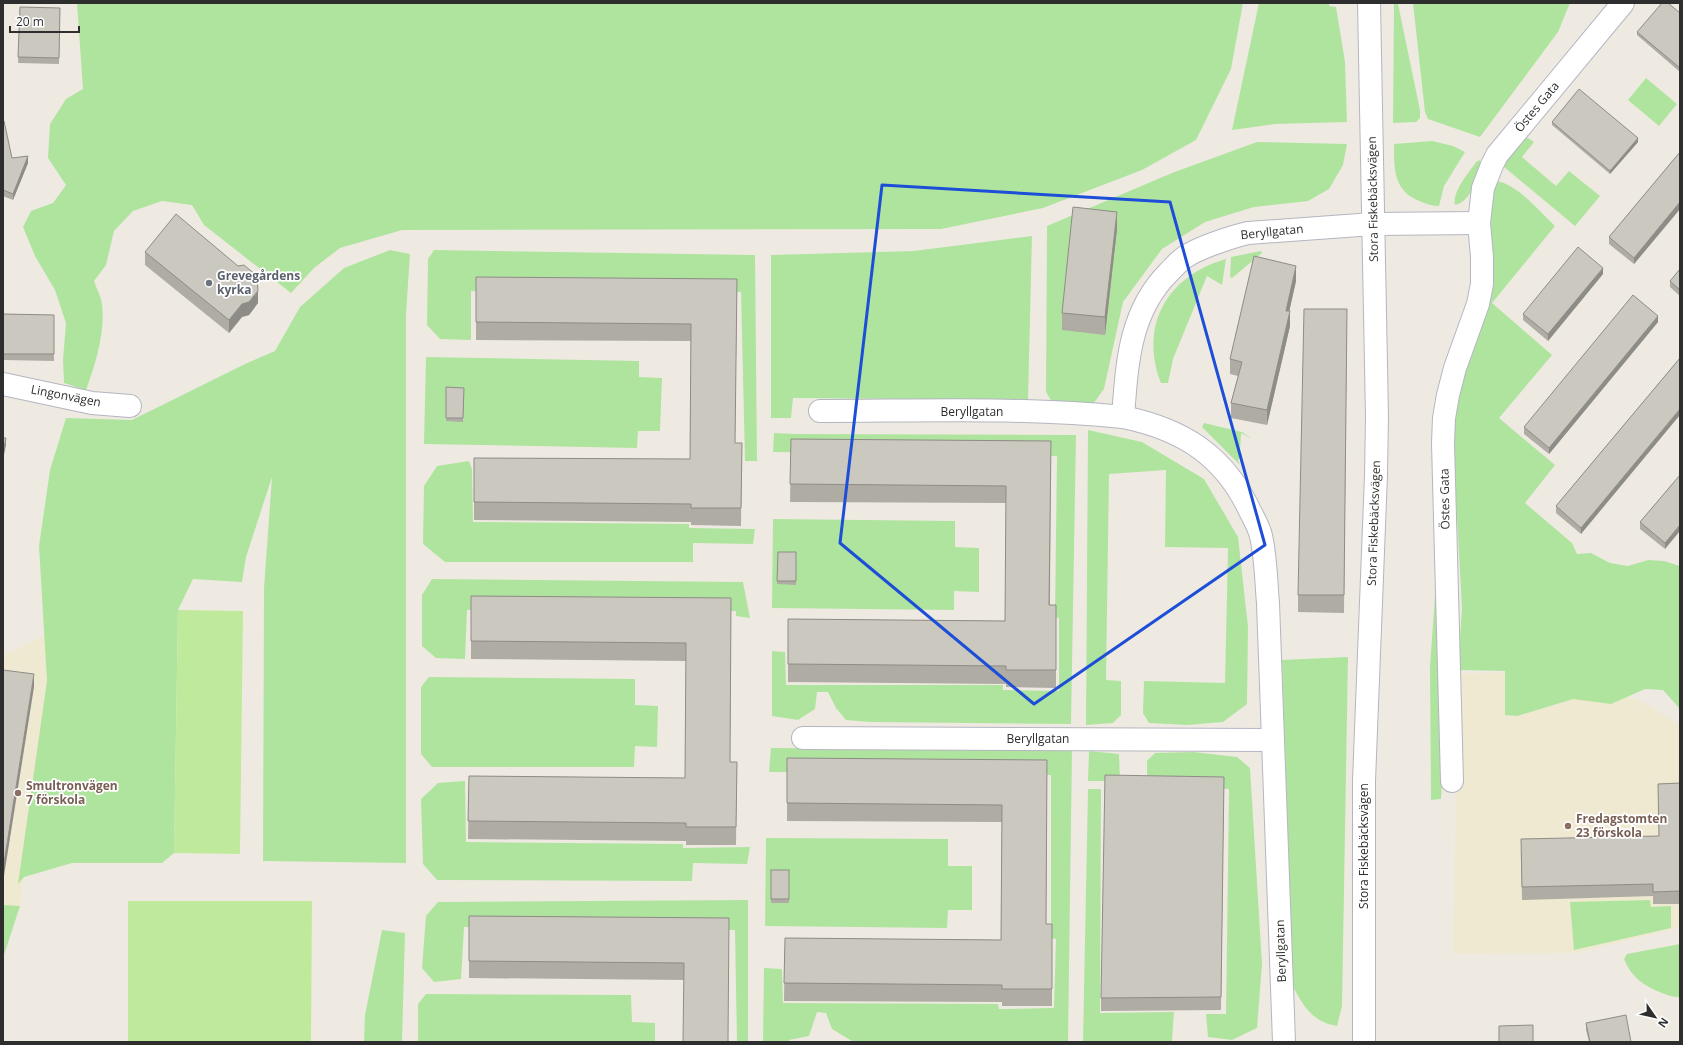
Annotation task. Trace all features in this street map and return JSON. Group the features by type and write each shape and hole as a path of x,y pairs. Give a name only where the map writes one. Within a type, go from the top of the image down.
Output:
{"street":[{"name":"Stora Fiskebäcksvägen","path":"1364,1042 1364,781 1376,475 1369,3"},
{"name":"Östes Gata","path":"1452,781 1443,443 1444,418 1455,368 1478,304 1482,284 1482,257 1479,223 1483,188 1497,155 1623,3"},
{"path":"1373,224 1479,223"},
{"name":"Beryllgatan","path":"1123,417 1130,345 1141,313 1155,286 1185,257 1229,238 1248,233 1373,224"},
{"name":"Lingonvägen","path":"3,384 92,403 130,406"},
{"name":"Beryllgatan","path":"820,411 1087,413 1150,422 1177,433 1197,445 1219,464 1242,493 1261,534 1266,563 1284,1042"},
{"name":"Beryllgatan","path":"803,738 1273,740"}],"highlighted area":[{"path":"882,185 1170,202 1265,545 1034,704 840,543"}],"shaded area":[{"name":"Smultronvägen 7 förskola","path":"45,636 47,681 20,906 3,905 3,655"},
{"name":"Fredagstomten 23 förskola","path":"1514,672 1638,699 1680,725 1680,927 1576,953 1453,954 1458,674"}],"green space":[{"path":"77,3 1243,3 1231,69 1196,140 1142,170 1043,208 941,229 402,230 340,248 314,268 291,293 204,225 192,205 162,201 133,211 114,231 106,265 94,281 101,299 103,321 100,345 86,390 64,383 63,360 66,323 55,290 35,256 23,227 31,211 53,203 66,185 48,158 50,124 66,99 83,89"},
{"path":"1259,3 1329,3 1329,6 1336,7 1345,62 1347,122 1275,124 1232,130"},
{"path":"1394,3 1398,4 1420,110 1420,118 1416,122 1393,123"},
{"path":"1413,3 1570,3 1558,32 1480,137 1428,119 1425,112"},
{"path":"1646,78 1677,104 1659,126 1628,100"},
{"path":"1528,138 1534,142 1522,157 1556,186 1569,171 1600,196 1575,226 1504,167 1506,158 1515,145"},
{"path":"1432,141 1453,146 1465,152 1444,186 1439,206 1424,203 1415,199 1402,189 1396,176 1394,160 1394,144"},
{"path":"1257,142 1347,144 1343,165 1329,189 1308,201 1254,207 1205,222 1162,249 1123,302 1104,389 1093,404 1052,402 1046,392 1047,226 1172,173"},
{"path":"1480,160 1479,173 1474,187 1466,199 1455,205 1458,188 1476,162"},
{"path":"1496,181 1504,183 1520,192 1555,226 1492,303 1552,355 1499,418 1555,465 1525,503 1572,543 1577,554 1591,553 1610,563 1628,566 1648,560 1664,561 1680,566 1680,709 1663,690 1645,689 1611,704 1573,699 1517,716 1505,715 1505,671 1458,670 1462,608 1452,425 1486,214"},
{"path":"1032,236 1028,400 793,398 791,418 771,418 771,255 914,251"},
{"path":"390,250 410,254 406,314 406,863 263,861 264,588 272,477 246,557 242,582 193,579 178,610 174,853 162,863 72,863 24,877 18,884 47,681 39,546 50,470 66,418 132,420 245,364 275,351 300,307 344,268"},
{"path":"434,250 755,255 757,461 745,461 741,292 471,291 471,340 440,339 427,325 428,259"},
{"path":"1261,251 1262,253 1232,278 1230,277 1231,257"},
{"path":"1226,259 1222,285 1207,276 1173,359 1168,383 1161,383 1155,362 1154,342 1156,323 1163,306 1174,290 1188,277 1205,267"},
{"path":"426,357 639,361 639,377 662,378 660,431 638,431 637,448 424,444"},
{"path":"1204,423 1242,432 1252,439 1241,433 1240,452 1242,455 1238,460 1240,465 1202,427"},
{"path":"1088,430 1142,442 1204,479 1238,537 1248,627 1247,704 1223,722 1187,725 1149,723 1143,713 1144,681 1225,683 1228,548 1165,547 1166,470 1109,474 1106,680 1121,681 1121,715 1113,723 1086,725"},
{"path":"774,433 1076,435 1071,724 870,722 846,720 836,708 828,692 817,692 815,709 798,720 772,716 772,651 785,652 786,685 1003,685 1003,690 1059,691 1059,618 1055,617 1057,456 773,452"},
{"path":"469,461 472,469 473,522 689,524 689,528 755,529 753,544 693,543 693,562 445,562 423,544 424,486 437,466"},
{"path":"773,519 955,521 955,547 979,548 979,592 954,591 954,610 772,608"},
{"path":"1437,567 1443,766 1441,799 1431,800 1430,667"},
{"path":"432,579 743,582 750,618 736,616 736,611 467,610 465,659 436,658 422,646 422,595"},
{"path":"178,610 243,611 240,854 174,853"},
{"path":"1348,657 1342,1006 1337,1026 1315,1017 1305,1007 1293,987 1282,660"},
{"path":"429,677 635,679 635,705 658,706 657,747 635,746 634,767 432,767 421,754 421,687"},
{"path":"771,748 1072,750 1068,1042 852,1041 832,1029 826,1013 817,1012 809,1036 789,1040 789,1042 763,1042 764,968 782,969 783,1003 998,1004 999,1009 1054,1008 1056,939 1051,938 1051,775 769,772"},
{"path":"1089,751 1119,754 1120,781 1088,781"},
{"path":"1193,752 1237,757 1250,768 1262,964 1257,1028 1232,1040 1208,1037 1206,1014 1226,1014 1229,789 1147,784 1147,761 1155,753"},
{"path":"465,781 466,842 683,844 683,848 750,847 747,864 693,863 692,881 437,880 423,864 421,799 438,783"},
{"path":"1088,789 1101,789 1100,1013 1174,1012 1172,1041 1083,1041"},
{"path":"766,838 948,839 948,866 972,866 972,910 948,910 947,928 765,926"},
{"path":"748,900 748,1042 737,1042 735,930 464,927 461,979 434,982 422,968 426,916 438,902"},
{"path":"1650,900 1651,907 1671,906 1671,928 1574,950 1570,902"},
{"path":"128,901 312,901 311,1042 128,1042"},
{"path":"3,905 20,906 3,958"},
{"path":"382,930 405,933 402,1042 364,1042 365,1015"},
{"path":"1680,944 1680,997 1673,997 1644,984 1630,971 1624,959 1627,954"},
{"path":"426,994 631,995 632,1022 655,1023 655,1042 418,1042 418,1004"}],"building":[{"path":"1662,3 1668,3 1680,13 1680,68 1637,32"},
{"path":"20,7 60,8 59,58 18,57"},
{"path":"1579,89 1638,138 1610,171 1552,122"},
{"path":"4,121 12,158 28,156 13,194 3,190"},
{"path":"1680,152 1680,202 1634,258 1609,237"},
{"path":"1073,207 1117,212 1105,317 1062,313"},
{"name":"Grevegårdens kyrka","path":"176,214 238,266 244,265 257,276 258,291 249,302 242,304 229,320 145,252"},
{"path":"1578,247 1603,268 1548,334 1523,314"},
{"path":"1254,256 1296,266 1286,311 1290,311 1267,410 1231,403 1242,362 1230,359"},
{"path":"1680,269 1680,290 1670,281"},
{"path":"476,277 737,279 735,443 742,443 741,508 691,508 691,504 474,502 474,458 690,459 691,324 476,322"},
{"path":"1633,295 1658,316 1549,448 1524,427"},
{"path":"1304,309 1347,309 1344,595 1298,595"},
{"path":"3,314 54,315 54,354 3,354"},
{"path":"1680,358 1680,409 1581,528 1556,506"},
{"path":"446,387 464,388 463,418 446,418"},
{"path":"3,438 6,438 3,453"},
{"path":"791,439 1051,441 1049,605 1056,605 1056,670 1006,670 1006,666 788,664 788,619 1005,621 1006,486 790,484"},
{"path":"1680,475 1680,525 1665,543 1640,522"},
{"path":"778,552 796,552 796,581 777,581"},
{"path":"471,596 731,598 730,762 737,762 736,827 686,827 686,823 468,821 469,776 685,778 686,643 471,641"},
{"path":"3,670 34,674 3,869"},
{"path":"787,758 1047,760 1046,924 1052,924 1052,989 1002,989 1002,985 784,983 785,938 1001,940 1002,805 787,803"},
{"path":"1105,775 1224,777 1221,997 1101,998"},
{"path":"1680,783 1680,891 1653,892 1653,884 1522,887 1521,839 1659,836 1658,784"},
{"path":"771,870 789,870 789,899 771,899"},
{"path":"469,916 729,918 728,1042 683,1042 684,963 469,961"},
{"path":"1626,1015 1631,1042 1590,1042 1586,1023"},
{"path":"1533,1025 1533,1042 1499,1042 1499,1026"}],"place":[{"name":"Grevegårdens kyrka","path":"209,283"},
{"name":"Smultronvägen 7 förskola","path":"18,793"},
{"name":"Fredagstomten 23 förskola","path":"1568,826"}]}
